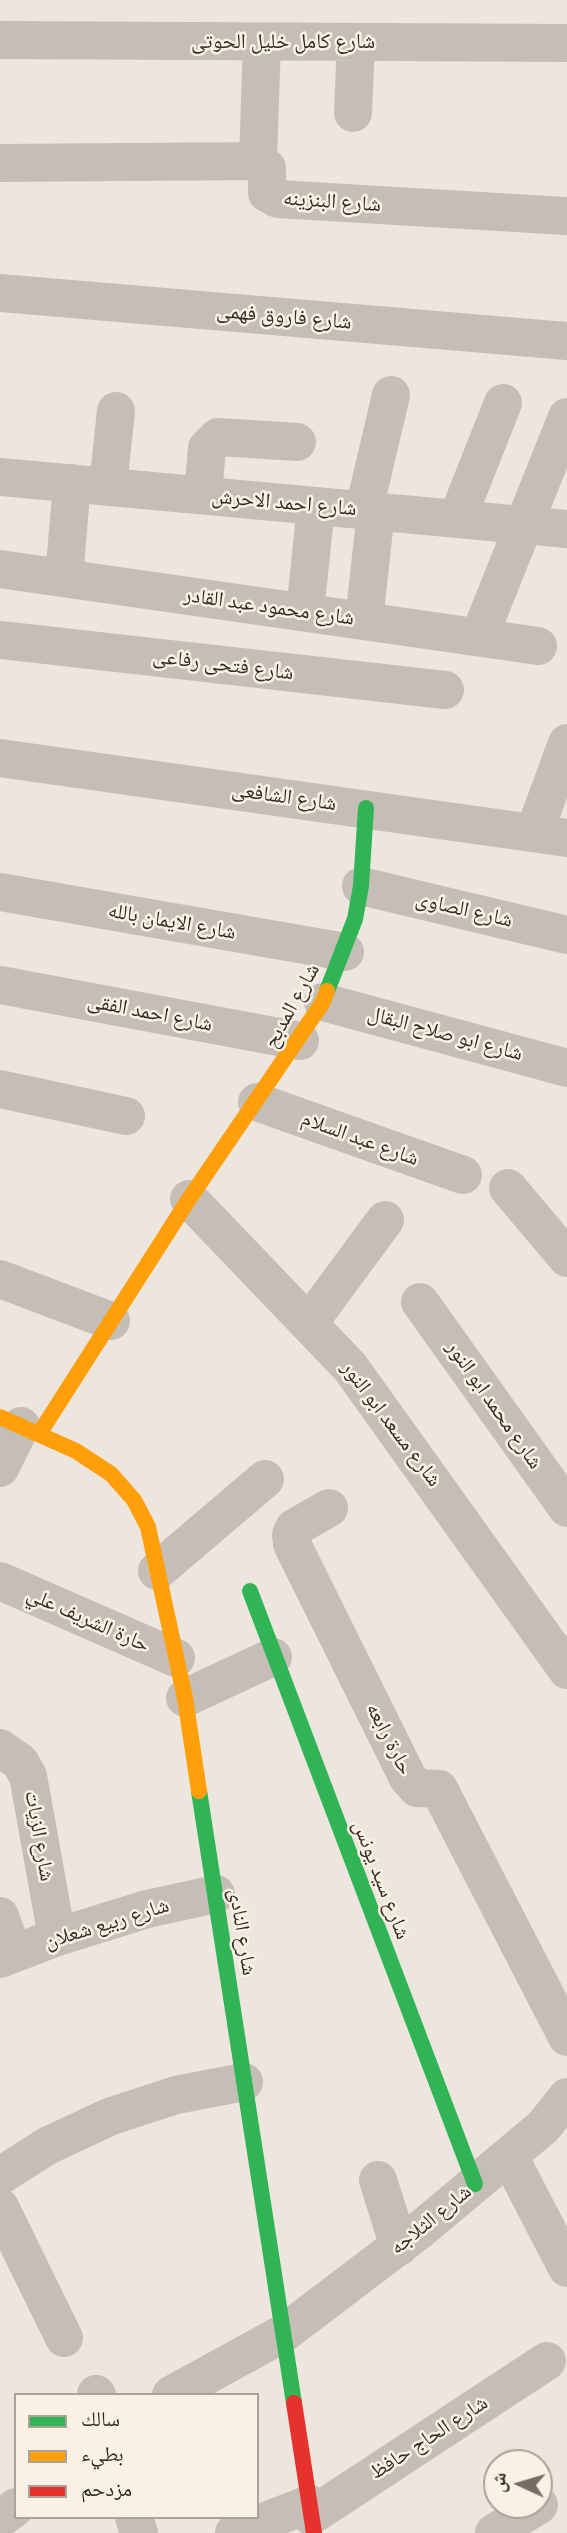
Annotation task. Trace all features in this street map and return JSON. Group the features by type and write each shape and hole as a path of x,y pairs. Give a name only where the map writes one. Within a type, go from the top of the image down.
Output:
{"street":[{"name":"شارع كامل خليل الحوتى","path":"0,40 567,43"},
{"path":"0,163 258,161 262,42"},
{"path":"353,113 356,43"},
{"name":"شارع البنزينه","path":"258,161 267,168 267,193 278,199 567,216"},
{"name":"شارع فاروق فهمى","path":"0,293 567,341"},
{"path":"364,621 370,510 391,395"},
{"path":"457,519 503,403"},
{"path":"64,578 90,485 116,411"},
{"path":"480,637 567,417"},
{"path":"203,495 207,449 218,437 298,442"},
{"name":"شارع احمد الاحرش","path":"0,477 567,529"},
{"path":"305,612 316,506"},
{"name":"شارع محمود عبد القادر","path":"0,569 538,646"},
{"name":"شارع فتحى رفاعى","path":"0,640 445,690"},
{"path":"551,836 567,743"},
{"name":"شارع الشافعى","path":"0,758 551,836"},
{"name":"شارع المدبح","path":"20,1425 111,1321 190,1199 300,1041 323,1002 345,952 361,886 366,808"},
{"name":"شارع الصاوى","path":"361,886 567,934"},
{"name":"شارع الايمان بالله","path":"0,892 345,952"},
{"name":"شارع احمد الفقى","path":"0,985 300,1041"},
{"name":"شارع ابو صلاح البقال","path":"323,1002 567,1068"},
{"path":"0,1089 126,1116"},
{"name":"شارع عبد السلام","path":"257,1102 463,1175"},
{"path":"508,1188 567,1258"},
{"name":"شارع مسعد ابو النور","path":"190,1199 309,1323 382,1408 567,1670"},
{"path":"309,1323 385,1220"},
{"path":"0,1279 111,1321"},
{"name":"شارع محمد ابو النور","path":"420,1302 567,1508"},
{"path":"0,1468 20,1425"},
{"name":"شارع النادى","path":"20,1425 76,1451 111,1474 134,1500 148,1527 185,1698 312,2518"},
{"path":"157,1572 265,1479"},
{"name":"حارة رابعه","path":"329,1508 294,1528 291,1535 292,1544 408,1779 417,1788 439,1789 567,2037"},
{"name":"حارة الشريف علي","path":"0,1581 176,1658"},
{"name":"شارع سيد يونس","path":"250,1591 475,2184"},
{"path":"185,1698 273,1657"},
{"name":"شارع الزيات","path":"0,1748 20,1762 28,1776 57,1937"},
{"name":"شارع ربيع شعلان","path":"6,1956 147,1909 216,1895"},
{"path":"0,1916 6,1956"},
{"path":"0,2176 47,2146 110,2117 176,2095 244,2082"},
{"name":"شارع الثلاجه","path":"175,2393 284,2333 398,2247 543,2127 567,2097"},
{"path":"509,2156 567,2268"},
{"path":"378,2180 398,2247"},
{"path":"0,2207 64,2338"},
{"name":"شارع الحاج حافظ","path":"234,2533 312,2518 547,2361"},
{"path":"494,2533 516,2519"}],"traffic: fast":[{"path":"327,991 355,919 361,886 366,808"},
{"path":"250,1591 475,2184"},
{"path":"199,1791 294,2403"}],"traffic: slow":[{"path":"39,1434 189,1199 323,1002 327,991"},
{"path":"0,1417 76,1451 111,1474 134,1500 148,1527 185,1698 199,1791"}],"traffic: jam":[{"path":"294,2403 314,2533"}]}
